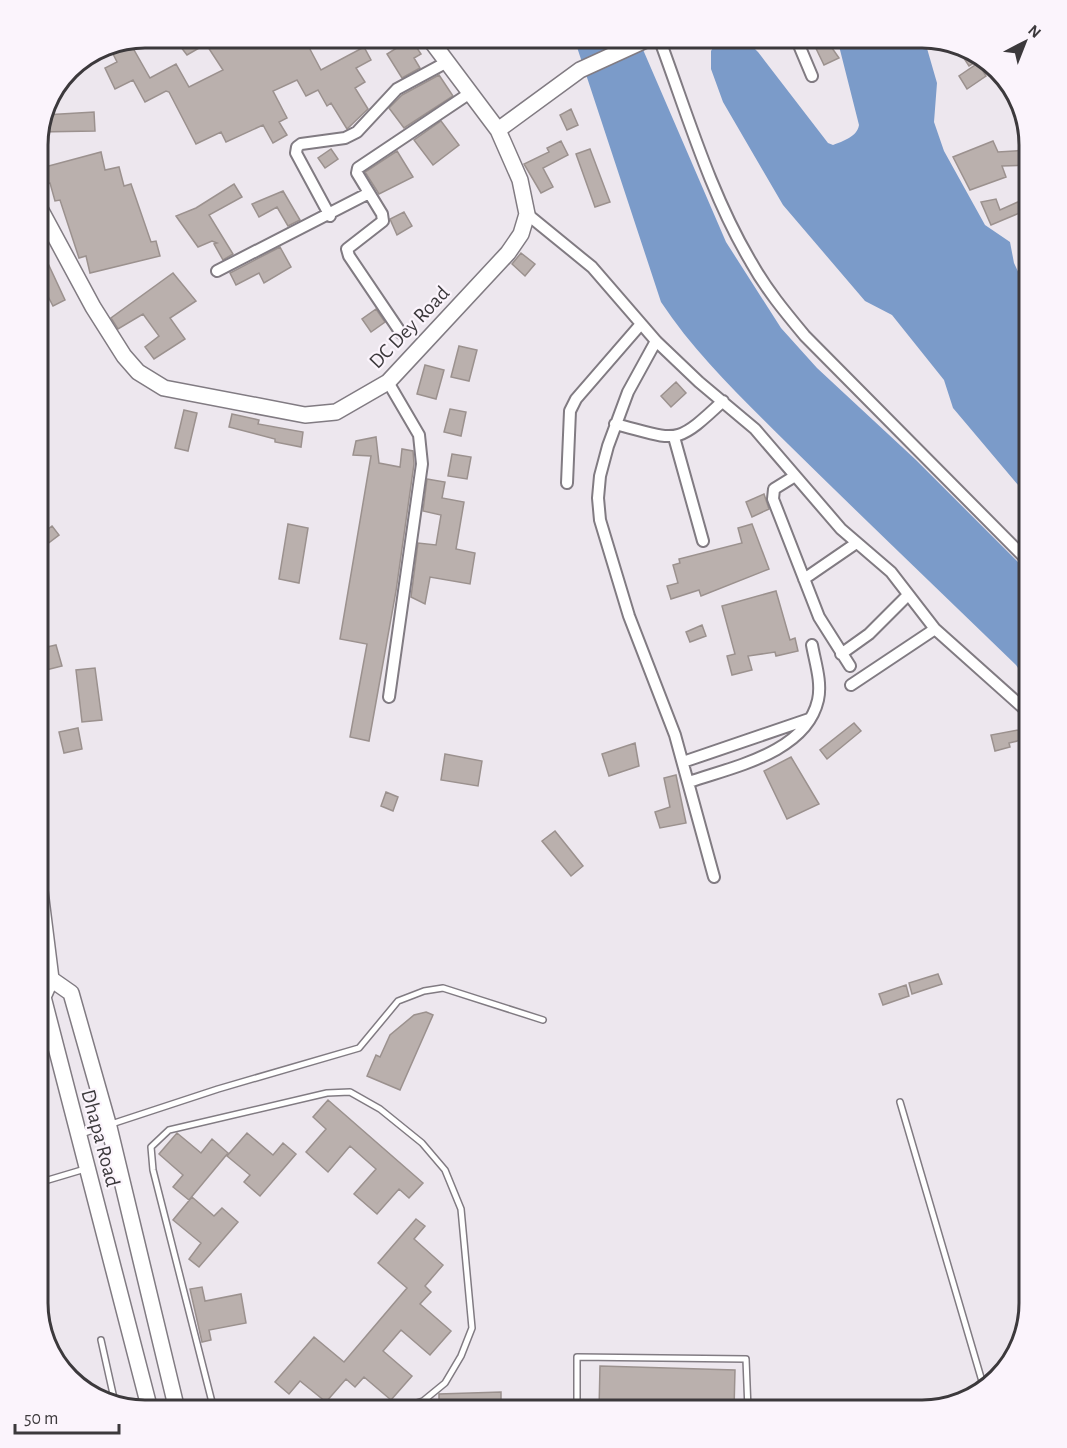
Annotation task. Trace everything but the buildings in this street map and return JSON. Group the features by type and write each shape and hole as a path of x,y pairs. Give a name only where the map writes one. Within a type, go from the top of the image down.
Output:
{"street":[{"path":"436,48 498,130 520,180 527,214 571,247 592,267 656,341 755,429 855,544 891,572 935,629 1019,703"},
{"path":"498,130 580,70 628,48"},
{"path":"663,48 720,201 752,264 775,300 805,336 1019,552"},
{"path":"800,48 812,76"},
{"path":"330,216 296,153 297,147 301,144 345,138 357,132 397,89 447,62"},
{"path":"401,333 349,256 347,249 383,221 357,173 358,168 470,93"},
{"path":"217,271 330,216 369,193"},
{"name":"DC Dey Road","path":"48,224 93,307 124,356 138,372 164,388 305,415 336,412 388,382 508,253 521,234 527,214"},
{"path":"567,483 570,411 576,399 641,324"},
{"path":"656,341 628,392 615,424 600,476 598,498 600,520 629,616 683,762 714,877"},
{"path":"388,382 419,435 422,464 389,697"},
{"path":"615,424 674,437 692,430 723,401"},
{"path":"674,437 703,541"},
{"path":"795,476 772,493 819,617 850,666"},
{"path":"804,579 855,544"},
{"path":"841,654 869,634 908,595"},
{"path":"851,685 935,629"},
{"path":"689,782 767,754 790,741 813,714 818,691 813,645"},
{"path":"683,762 809,719"},
{"name":"Dhapa Road","path":"48,958 51,979 48,986"},
{"path":"51,979 71,993 109,1126 175,1400"},
{"name":"Dhapa Road","path":"48,1016 147,1400"}],"lane":[{"path":"79,1135 218,1089 359,1048 398,1002 424,991 443,988 543,1020"},
{"path":"211,1400 153,1170 152,1147 169,1130 327,1094 350,1092 380,1109 422,1143 445,1170 461,1209 472,1328 461,1356 445,1383 424,1400"},
{"path":"900,1102 982,1380"},
{"path":"48,1180 88,1168"},
{"path":"101,1340 113,1395"},
{"path":"577,1400 577,1357 746,1359 748,1400"}],"water":[{"path":"577,48 642,48 726,242 781,328 817,368 916,460 1019,563 1019,669 737,393 689,340 661,302"},
{"path":"713,48 754,48 828,143 833,145 853,136 859,125 840,48 927,48 937,83 934,122 944,151 985,225 1010,242 1014,263 1019,274 1019,486 953,408 944,380 892,315 865,301 783,205 723,102 711,69"}]}
